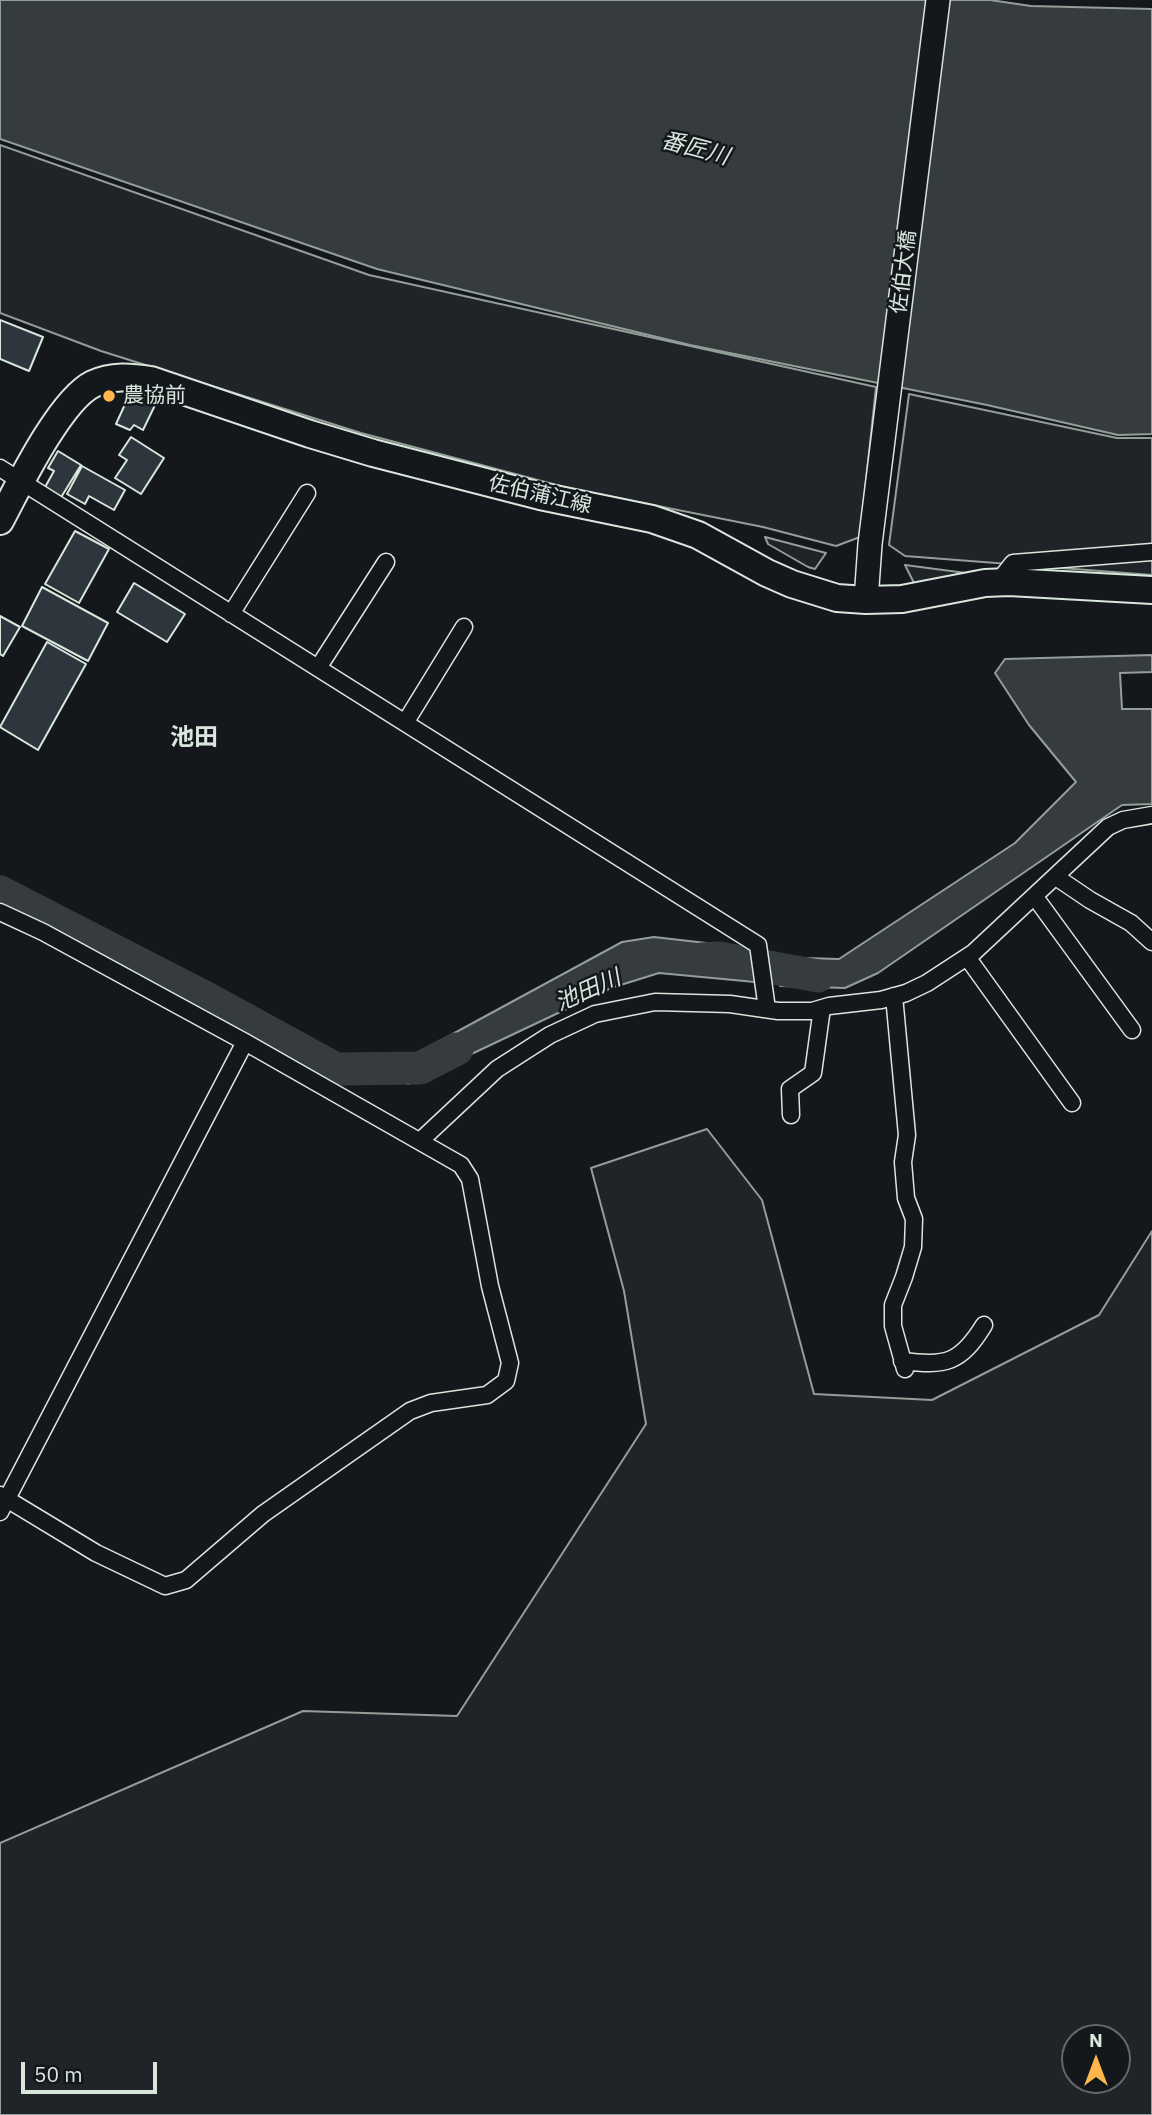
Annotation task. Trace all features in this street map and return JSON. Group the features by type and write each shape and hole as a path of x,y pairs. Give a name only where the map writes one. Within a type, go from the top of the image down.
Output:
{"main road":[{"name":"佐伯蒲江線","path":"0,521 11,475 76,396 102,380 114,377 139,378 373,453 540,496 652,519 698,535 792,584 837,598 866,600 921,597 998,582 1152,590"}],"street":[{"name":"佐伯大橋","path":"866,600 870,544 938,0"},
{"path":"11,475 758,945 767,1008"},
{"path":"231,614 307,493"},
{"path":"998,582 1013,563 1152,552"},
{"path":"318,668 386,562"},
{"path":"405,723 464,627"},
{"path":"421,1141 497,1069 550,1035 595,1014 654,1002 730,1004 812,1011 894,996 927,984 967,957 1108,827 1123,820 1152,815"},
{"path":"1056,877 1132,923 1152,942"},
{"path":"1035,897 1132,1030"},
{"path":"0,912 43,932 246,1042 421,1141 461,1165 470,1179 490,1286 510,1363 506,1381 487,1395 431,1403 410,1411 263,1514 186,1580 165,1586 96,1553 2,1502 246,1042"},
{"path":"967,957 1072,1103"},
{"path":"894,996 907,1135 903,1162 906,1198 914,1219 913,1247 893,1305 893,1326 904,1365 935,1364 959,1355 972,1344 984,1325"},
{"path":"791,1115 790,1089 813,1073 822,1008"}],"shaded area":[{"path":"0,145 369,275 876,387 860,537 836,546 763,527 568,488 361,433 101,351 0,313"},
{"path":"909,394 1117,438 1152,438 1152,575 905,556 889,545"},
{"path":"765,537 826,553 815,569 768,544"},
{"path":"905,565 966,573 928,584 914,583"},
{"path":"707,1129 762,1200 814,1394 932,1400 1099,1315 1152,1231 1152,2115 0,2115 0,1843 303,1711 457,1716 646,1424 624,1291 591,1168"}],"water":[{"name":"番匠川","path":"0,0 990,0 1031,6 1152,9 1152,434 1118,435 987,405 690,345 377,269 0,139"},
{"path":"1152,655 1152,672 1120,673 1122,709 1152,709 1152,804 1122,805 878,973 845,988 780,986 770,957 839,959 1015,843 1076,782 1029,725 995,673 1005,659"},
{"path":"654,937 741,947 755,982 659,973 611,988 408,1084 425,1049 622,942"}],"building":[{"path":"0,320 43,337 29,371 0,359"},
{"path":"132,389 157,401 143,430 134,425 130,430 116,424"},
{"path":"131,437 164,458 141,494 115,478 127,460 119,455"},
{"path":"58,451 81,465 60,499 44,489 54,471 48,468"},
{"path":"82,466 125,490 114,510 89,496 85,504 67,494"},
{"path":"75,531 109,549 79,603 45,584"},
{"path":"134,583 185,614 167,642 117,612"},
{"path":"42,587 108,623 88,661 22,626"},
{"path":"0,616 20,627 3,656 0,654"},
{"path":"47,642 86,664 38,750 0,727"}],"waterway":[{"name":"池田川","path":"0,892 210,1000 336,1069 420,1068 457,1049"},
{"name":"池田川","path":"702,959 719,958 818,976"}],"place":[{"name":"農協前","path":"109,396"}],"district":[{"name":"池田","path":"194,738"}]}
